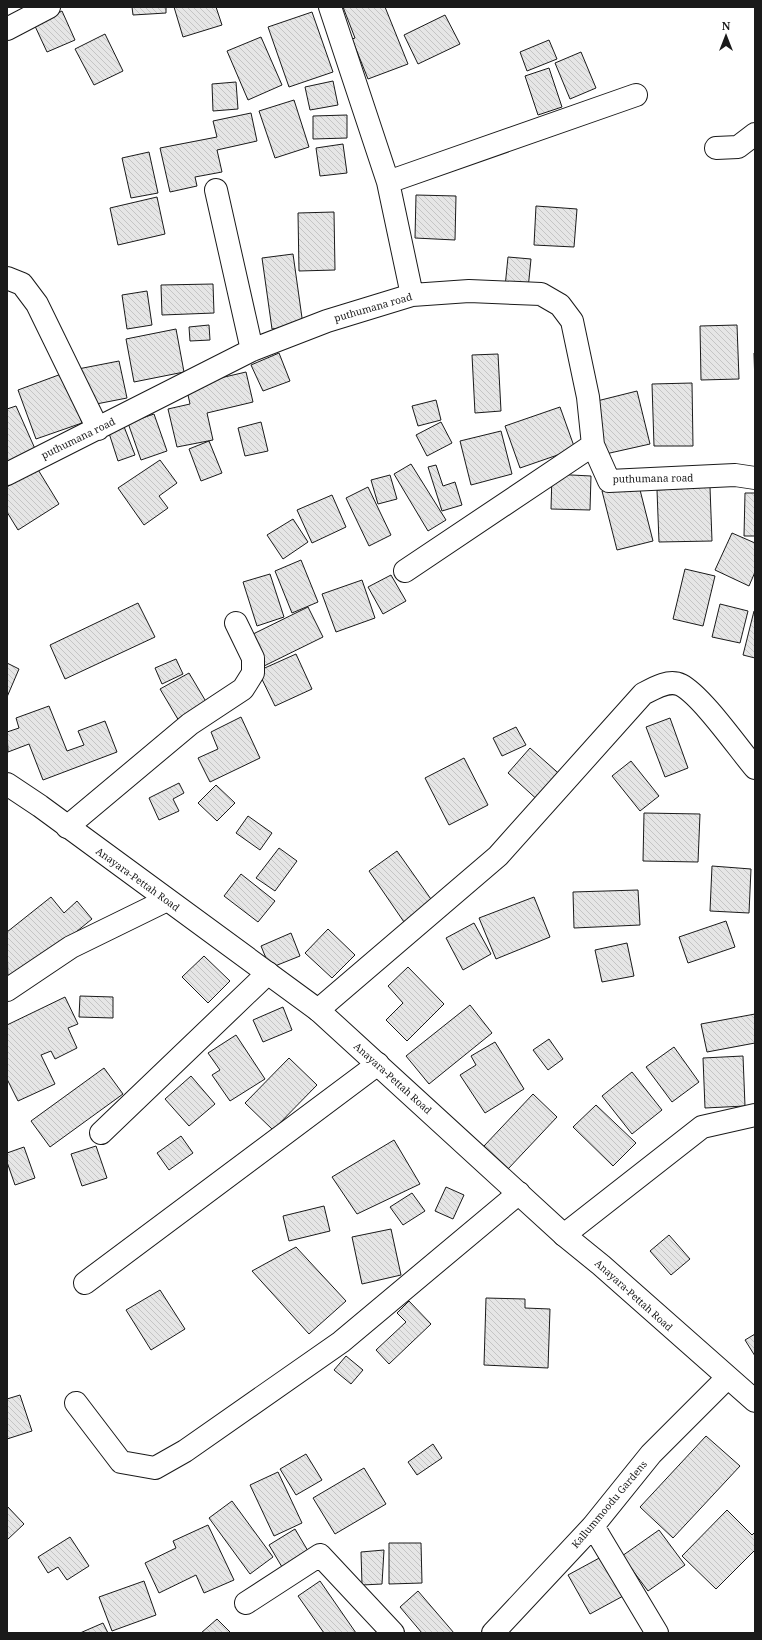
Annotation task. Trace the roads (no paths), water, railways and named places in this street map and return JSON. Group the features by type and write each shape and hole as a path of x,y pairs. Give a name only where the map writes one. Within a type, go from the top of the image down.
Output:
{"street":[{"path":"7,29 49,7"},
{"path":"330,7 388,182 412,295"},
{"path":"388,182 636,95"},
{"path":"716,148 738,147 755,134"},
{"path":"216,190 252,350"},
{"path":"7,278 22,284 37,304 98,429"},
{"name":"puthumana road","path":"7,474 252,350 326,321 412,295 469,291 542,294 560,305 572,322 588,397 593,445 609,481 735,475 755,478"},
{"path":"405,570 593,445"},
{"path":"67,827 190,724 243,689 253,673 253,658 236,623"},
{"path":"318,1010 498,856 643,694 661,684 680,684 698,700 755,768"},
{"name":"Anayara-Pettah Road","path":"7,784 40,806 318,1010 564,1235 601,1265 727,1378 755,1401"},
{"path":"7,990 71,947 167,900"},
{"path":"101,1133 268,973"},
{"path":"85,1283 378,1064"},
{"path":"564,1235 702,1127 755,1115"},
{"path":"76,1403 121,1462 155,1468 185,1451 341,1342 519,1193"},
{"name":"Kallummoodu Gardens","path":"493,1633 593,1526 651,1454 727,1378"},
{"path":"593,1526 657,1633"},
{"path":"246,1603 320,1554 393,1633"}]}
